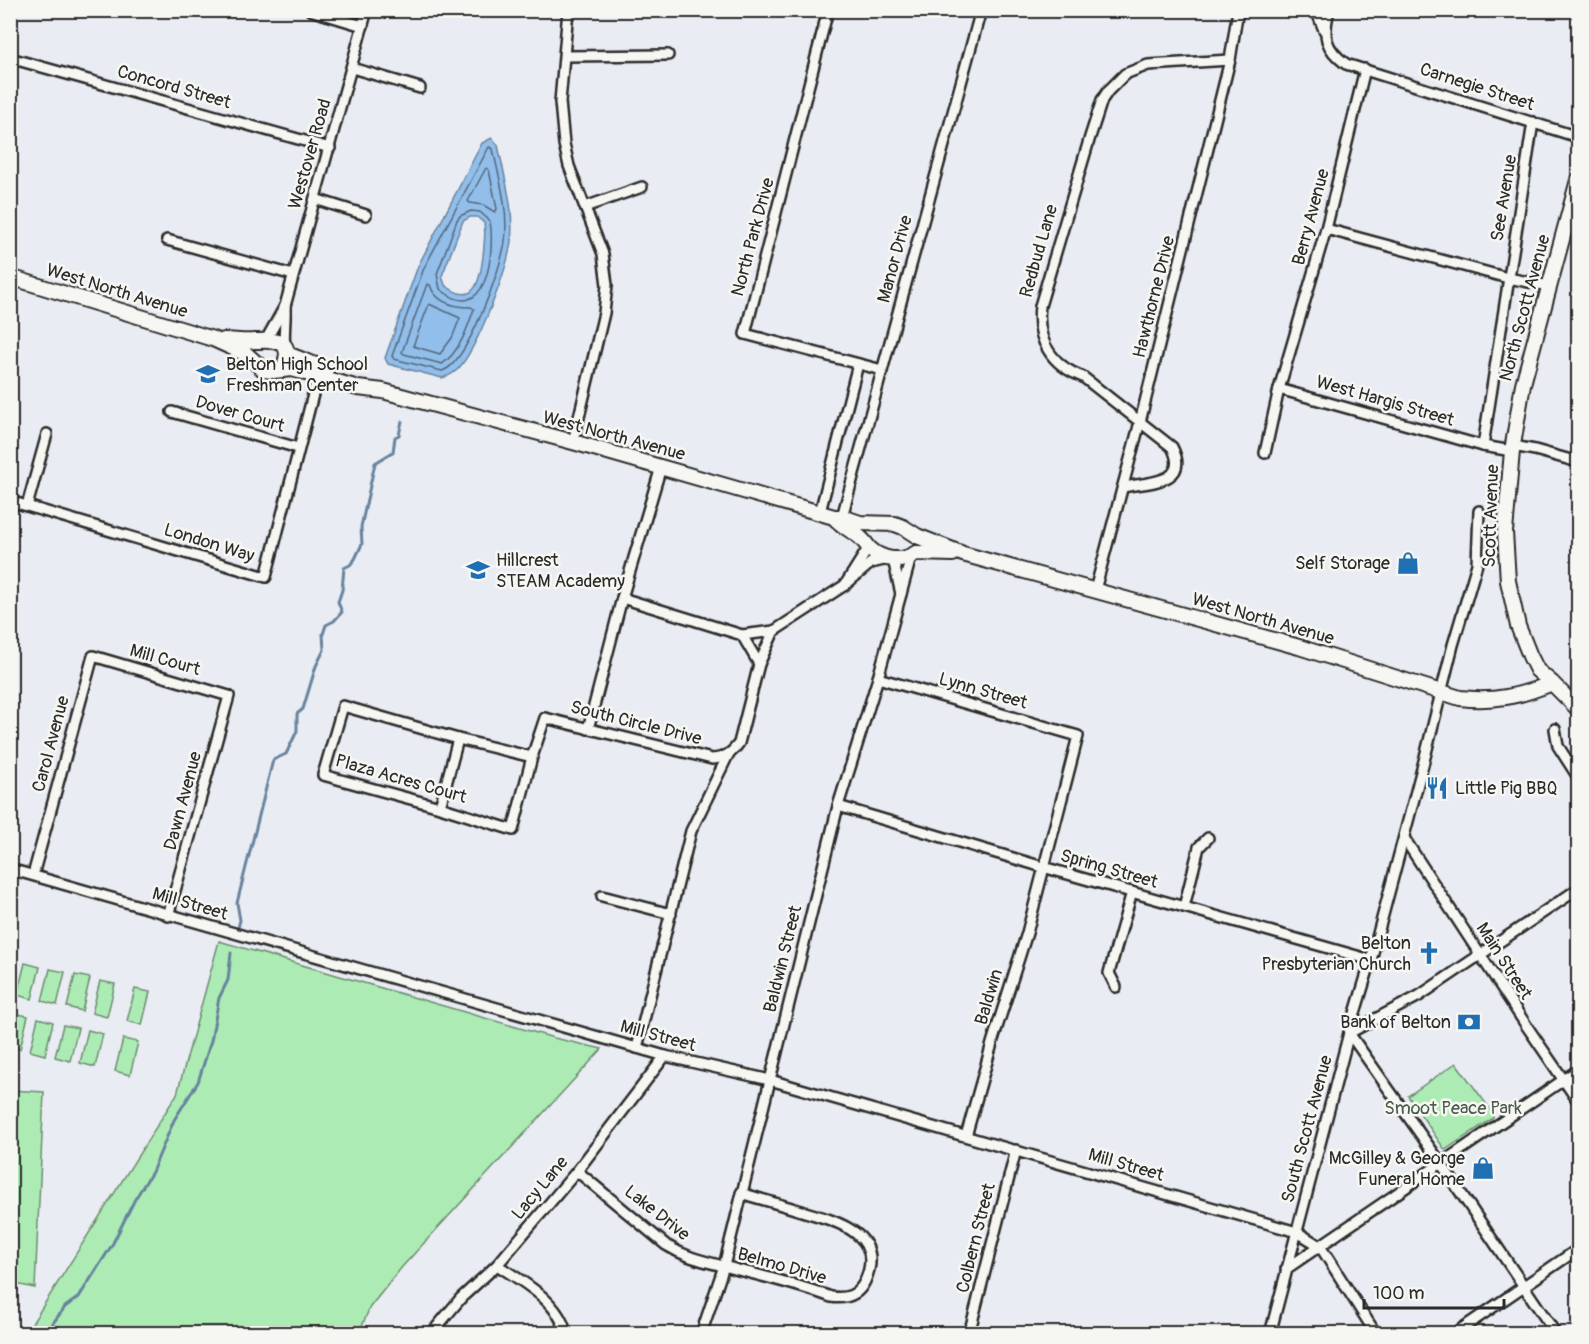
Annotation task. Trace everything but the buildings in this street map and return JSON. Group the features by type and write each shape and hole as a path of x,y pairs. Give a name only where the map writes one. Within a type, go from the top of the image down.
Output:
{"main road":[{"name":"North Scott Avenue","path":"1512,449 1523,384 1578,180"},
{"name":"West North Avenue","path":"10,277 213,339 239,351 264,370 292,369 318,375 358,388 383,391 573,442 860,523 895,524 917,536 963,554 1299,647 1460,698 1491,700 1528,693 1552,682"},
{"name":"West North Avenue","path":"213,339 275,340 286,351 320,368 359,379 383,391"},
{"path":"257,363 255,357 257,347 266,340"},
{"path":"278,370 285,363 286,351"},
{"name":"Scott Avenue","path":"1512,449 1505,532 1508,581 1518,626 1537,670 1578,709"},
{"name":"West North Avenue","path":"838,517 840,525 857,534 868,545 891,559 913,555 963,554"},
{"path":"868,545 866,533 873,524"},
{"path":"913,555 919,542 917,536"}],"street":[{"path":"310,10 363,26"},
{"name":"Westover Road","path":"266,340 285,306 367,10"},
{"path":"568,10 560,102 562,132 569,166 603,254 607,285 604,313 573,442"},
{"name":"North Park Drive","path":"828,10 745,334 882,370"},
{"name":"Manor Drive","path":"838,517 882,370 981,10"},
{"name":"Hawthorne Drive","path":"1095,590 1140,422 1230,60 1238,10"},
{"path":"1316,10 1327,42 1338,58 1346,64 1365,69"},
{"path":"1324,30 1329,10"},
{"path":"565,56 668,55"},
{"name":"Concord Street","path":"10,58 330,148"},
{"name":"Redbud Lane","path":"1123,487 1170,477 1178,468 1178,458 1172,447 1083,377 1072,373 1054,360 1039,330 1040,306 1090,137 1102,100 1108,91 1125,74 1148,65 1230,60"},
{"path":"352,68 420,88"},
{"name":"Carnegie Street","path":"1365,69 1578,137"},
{"name":"Berry Avenue","path":"1265,453 1279,388 1326,230 1365,69"},
{"name":"See Avenue","path":"1483,446 1533,122"},
{"path":"585,207 642,188"},
{"path":"315,199 366,215"},
{"path":"1326,230 1508,278 1549,286"},
{"path":"167,240 293,275"},
{"name":"Westover Road","path":"285,306 283,335 286,351"},
{"path":"820,512 858,364"},
{"name":"London Way","path":"10,501 266,577 318,375"},
{"name":"West Hargis Street","path":"1279,388 1483,446 1535,450 1578,462"},
{"name":"Dover Court","path":"172,412 298,448"},
{"path":"27,506 47,434"},
{"path":"588,729 622,598 661,467"},
{"path":"1441,691 1477,564 1479,511"},
{"path":"845,585 868,545"},
{"name":"Baldwin Street","path":"701,1334 724,1266 838,806 913,555"},
{"path":"622,598 742,635 774,631 845,585 871,563 891,559"},
{"name":"Baldwin Street","path":"891,559 901,594"},
{"path":"637,1048 691,831 728,755 739,743 759,664 774,631"},
{"path":"742,635 759,664"},
{"name":"Mill Court","path":"93,656 229,696"},
{"name":"Carol Avenue","path":"33,875 93,656"},
{"name":"Lynn Street","path":"878,678 1078,736"},
{"name":"South Scott Avenue","path":"1270,1334 1349,1033 1404,838 1441,691"},
{"name":"Dawn Avenue","path":"168,916 229,696"},
{"name":"Plaza Acres Court","path":"532,757 458,739 343,706 323,775 513,830 545,718"},
{"name":"South Circle Drive","path":"545,718 712,759 728,755"},
{"path":"1555,729 1558,746 1578,777"},
{"name":"Baldwin","path":"966,1136 1027,933 1078,736"},
{"path":"440,807 458,739"},
{"name":"Spring Street","path":"838,806 1371,960"},
{"path":"1184,907 1199,847 1208,838"},
{"name":"Main Street","path":"1404,838 1578,1101"},
{"name":"Mill Street","path":"10,869 168,916 665,1056 770,1080 1016,1150 1297,1232 1320,1246"},
{"path":"1556,1334 1440,1162 1349,1033 1419,996 1578,889"},
{"path":"1116,987 1109,973 1132,892"},
{"path":"602,896 671,914"},
{"name":"Lacy Lane","path":"431,1334 461,1298 497,1265 577,1171 665,1056"},
{"path":"1286,1269 1578,1070"},
{"name":"Colbern Street","path":"969,1334 1016,1150"},
{"name":"Lake Drive","path":"577,1171 666,1245 696,1260 724,1266"},
{"name":"Belmo Drive","path":"724,1266 839,1298 857,1293 869,1268 870,1258 864,1241 848,1228 835,1221 741,1193"},
{"path":"1320,1246 1376,1334"},
{"path":"1454,1334 1578,1249"},
{"path":"497,1265 552,1306 560,1316 566,1334"}],"green space":[{"path":"219,941 554,1038 602,1049 402,1267 370,1307 359,1333 26,1333 177,1094"},
{"path":"25,963 40,967 32,999 17,995"},
{"path":"50,969 65,972 57,1005 42,1001"},
{"path":"75,975 90,978 82,1011 67,1007"},
{"path":"100,981 115,984 107,1017 92,1013"},
{"path":"135,989 150,992 142,1025 127,1021"},
{"path":"13,1013 28,1016 20,1049 11,1047"},
{"path":"38,1018 53,1022 45,1055 30,1051"},
{"path":"63,1025 78,1028 70,1061 55,1057"},
{"path":"88,1030 103,1034 95,1067 80,1063"},
{"path":"123,1039 138,1042 130,1075 115,1071"},
{"name":"Smoot Peace Park","path":"1456,1063 1493,1113 1493,1118 1445,1150 1408,1096"},
{"path":"10,1090 44,1092 35,1288 11,1283"}],"water":[{"path":"492,138 498,145 512,217 509,254 491,308 466,359 451,375 442,378 388,364 385,358 418,266 482,143","holes":["470,217 477,217 485,227 482,266 474,289 463,294 445,285 442,276 463,221"]}],"waterway":[{"path":"238,928 240,920 237,903 273,760 286,754 297,731 297,714 303,709 316,666 324,650 323,634 326,625 334,621 342,612 338,602 342,590 344,568 355,559 362,544 361,527 375,463 393,452 395,437 399,435 402,421"},
{"path":"49,1334 53,1323 65,1307 79,1297 112,1245 135,1199 152,1172 174,1120 198,1082 211,1041 219,998 228,980 231,953"}],"place":[{"name":"Belton High School Freshman Center","path":"208,374"},
{"name":"Self Storage","path":"1408,563"},
{"name":"Hillcrest STEAM Academy","path":"478,570"},
{"name":"Little Pig BBQ","path":"1437,788"},
{"name":"Belton Presbyterian Church","path":"1429,953"},
{"name":"Bank of Belton","path":"1469,1022"},
{"name":"McGilley & George Funeral Home","path":"1483,1168"}]}
